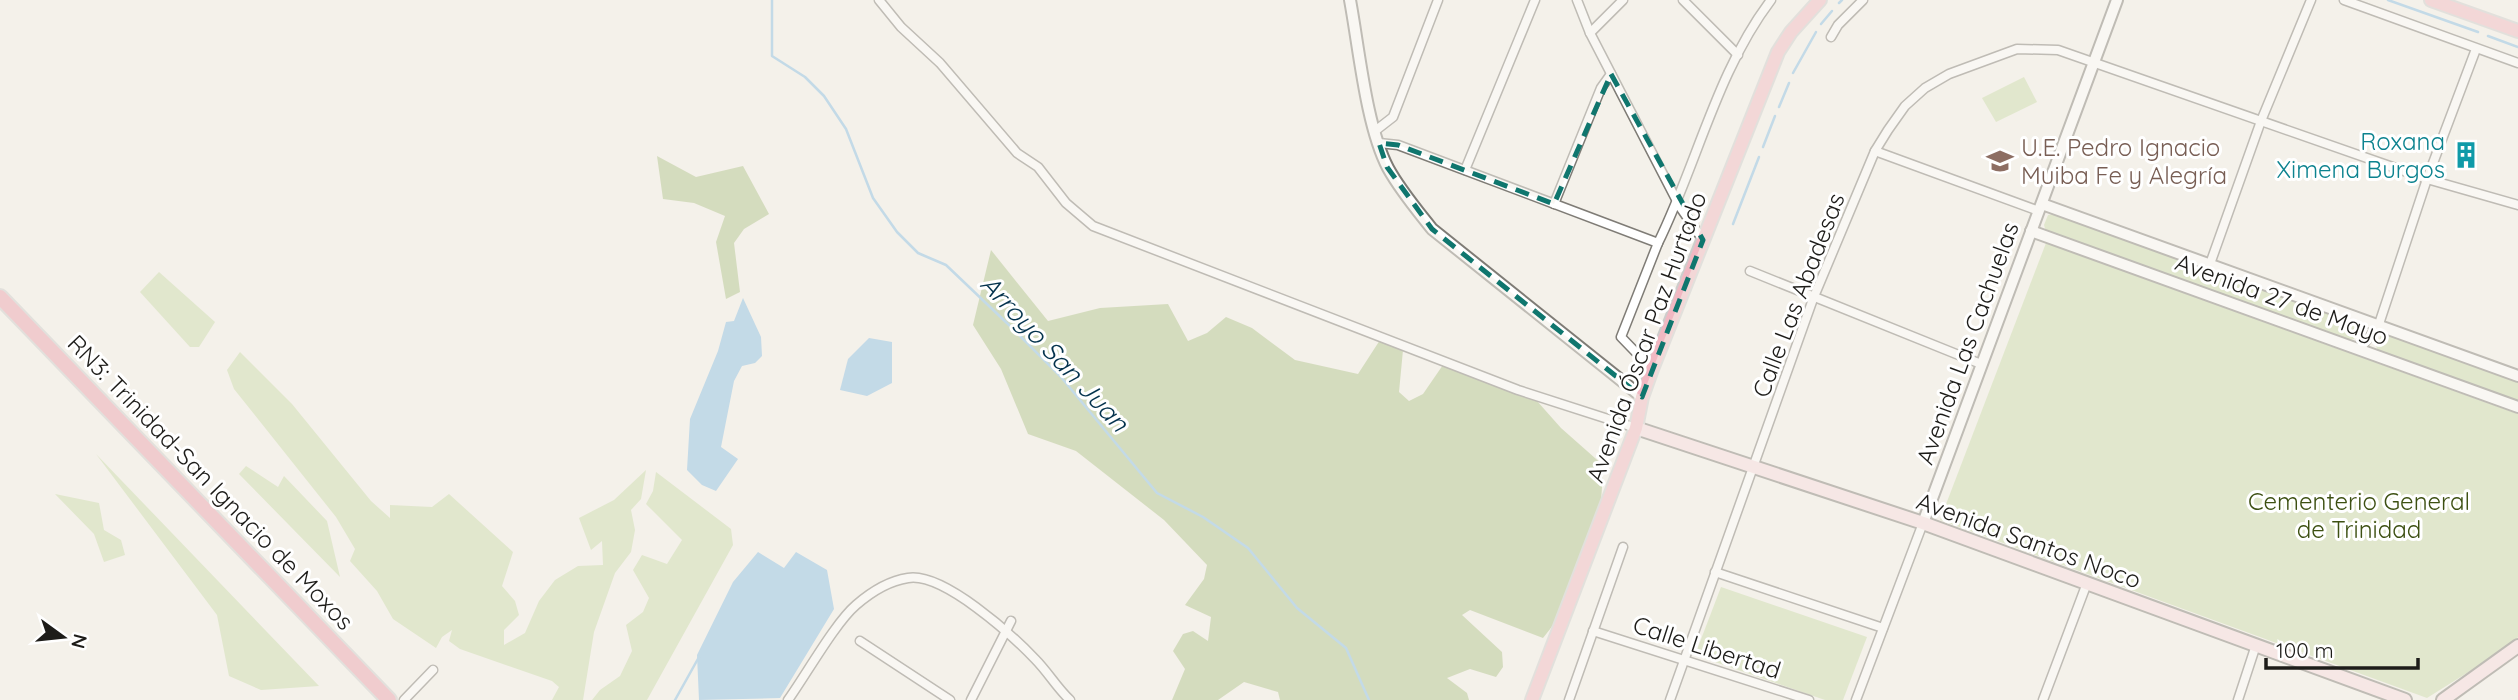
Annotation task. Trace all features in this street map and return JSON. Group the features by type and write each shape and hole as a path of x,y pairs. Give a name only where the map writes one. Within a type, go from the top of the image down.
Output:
{"highway":[{"name":"RN3: Trinidad-San Ignacio de Moxos","path":"0,297 389,700"}],"main road":[{"name":"Avenida Óscar Paz Hurtado","path":"1532,700 1636,428 1642,397 1699,237 1778,52 1791,32 1820,0"},
{"path":"2431,0 2518,31"},
{"name":"Avenida Santos Noco","path":"1636,428 1755,465 1923,523 2405,700"},
{"path":"2443,700 2518,646"}],"street":[{"path":"879,0 901,27 940,63 1017,153 1038,167 1066,203 1093,226 1518,390 1636,428"},
{"path":"1350,0 1377,137 1387,167 1433,229 1642,397"},
{"path":"1377,137 1393,117 1438,0"},
{"path":"1465,170 1535,0"},
{"path":"1577,0 1611,74 1699,237"},
{"path":"1590,33 1623,0"},
{"path":"1683,0 1738,55"},
{"path":"1652,369 1621,337 1658,243 1679,204 1717,99 1738,55 1771,0"},
{"path":"1831,37 1838,25 1863,0"},
{"name":"Avenida Las Cachuelas","path":"1856,700 2117,0"},
{"path":"2210,264 2261,121 2311,0"},
{"path":"2344,0 2518,63"},
{"name":"Calle Las Abadesas","path":"1670,700 1813,299 1875,151 1905,106 1925,88 1978,61 2008,51 2038,48 2059,50 2427,179 2518,205"},
{"path":"2360,349 2379,324 2427,179 2476,49"},
{"path":"1554,204 1601,88 1611,74"},
{"path":"1377,137 1658,243"},
{"name":"Avenida 27 de Mayo","path":"1875,151 2210,264 2518,376"},
{"name":"Avenida 27 de Mayo","path":"2031,231 2518,407"},
{"path":"1750,271 1813,299 1982,363"},
{"path":"1569,700 1623,547"},
{"path":"1715,572 1883,628"},
{"path":"788,700 855,606 882,586 910,577 930,581 948,589 1005,631 1037,661 1068,699"},
{"path":"2043,700 2087,583"},
{"path":"971,700 1011,621"},
{"name":"Calle Libertad","path":"1593,631 1809,700"},
{"path":"860,641 950,700"},
{"path":"2238,700 2256,645"},
{"path":"404,700 433,670"}],"highlighted area":[{"path":"1611,74 1703,240 1642,397 1432,229 1387,167 1379,143 1398,145 1554,204"}],"green space":[{"path":"2024,77 2037,102 1996,122 1982,98"},
{"path":"657,156 696,177 743,166 769,214 744,229 734,243 740,292 726,299 716,242 725,216 694,203 663,199"},
{"path":"2053,214 2358,324 2360,331 2354,339 2347,340 2046,232 2044,225 2048,215"},
{"name":"Cementerio General de Trinidad","path":"2046,243 2518,414 2518,637 2513,644 2427,698 1940,520"},
{"path":"991,250 1048,321 1100,308 1168,304 1188,341 1207,333 1226,317 1252,328 1295,360 1358,374 1380,340 1403,350 1399,392 1409,401 1423,394 1445,362 1480,370 1529,392 1561,428 1604,466 1600,509 1592,539 1570,596 1552,627 1543,638 1470,610 1462,615 1502,652 1503,667 1496,677 1470,669 1447,678 1467,693 1469,700 1280,700 1278,692 1244,682 1218,700 1172,700 1185,669 1173,651 1183,634 1193,631 1208,641 1211,617 1185,605 1204,579 1207,565 1164,520 1076,451 1028,434 1001,369 973,325"},
{"path":"159,272 215,322 199,347 190,347 140,292"},
{"path":"2387,331 2518,380 2518,403 2378,351 2376,346 2382,333"},
{"path":"240,352 292,404 371,501 390,518 390,505 432,507 449,494 513,552 502,586 515,601 519,615 504,630 504,645 525,633 539,601 555,580 578,566 603,565 602,541 591,550 579,518 614,500 646,470 641,499 631,510 635,530 631,552 615,573 594,632 583,700 552,700 559,687 552,681 460,649 449,641 452,630 442,637 436,648 393,619 377,591 350,561 355,549 336,517 234,389 227,370"},
{"path":"96,454 319,686 261,690 229,676 217,615"},
{"path":"246,466 278,487 284,476 327,521 340,577 239,474"},
{"path":"656,472 731,529 733,545 647,700 592,700 600,690 620,676 632,651 626,625 643,612 649,598 633,570 642,555 667,564 682,540 646,504 653,491"},
{"path":"55,494 99,503 104,530 121,540 125,555 104,562 94,534"},
{"path":"1721,587 1867,637 1843,700 1825,700 1695,655"}],"water":[{"path":"743,298 761,337 762,356 755,363 742,366 734,381 721,447 738,459 716,491 702,485 687,470 690,419 718,351 726,322 734,321"},
{"path":"869,338 892,342 892,383 867,396 840,390 848,359"},
{"path":"758,552 784,568 796,552 827,570 834,609 780,698 699,700 697,655 733,582"}],"waterway":[{"name":"Arroyo San Juan","path":"772,0 772,56 805,77 824,96 846,129 873,198 897,232 918,253 946,265 1061,377 1157,493 1203,517 1248,548 1297,608 1346,648 1369,700"},
{"path":"1839,3 1842,0"},
{"path":"2388,0 2478,32"},
{"path":"1821,24 1832,11"},
{"path":"1793,73 1816,32"},
{"path":"2488,36 2518,47"},
{"path":"1779,107 1789,83"},
{"path":"1763,147 1775,116"},
{"path":"1733,224 1759,157"},
{"name":"Arroyo San Juan","path":"675,700 699,657"}],"place":[{"name":"Roxana Ximena Burgos","path":"2466,155"},
{"name":"U.E. Pedro Ignacio Muiba Fe y Alegría","path":"2000,161"}]}
